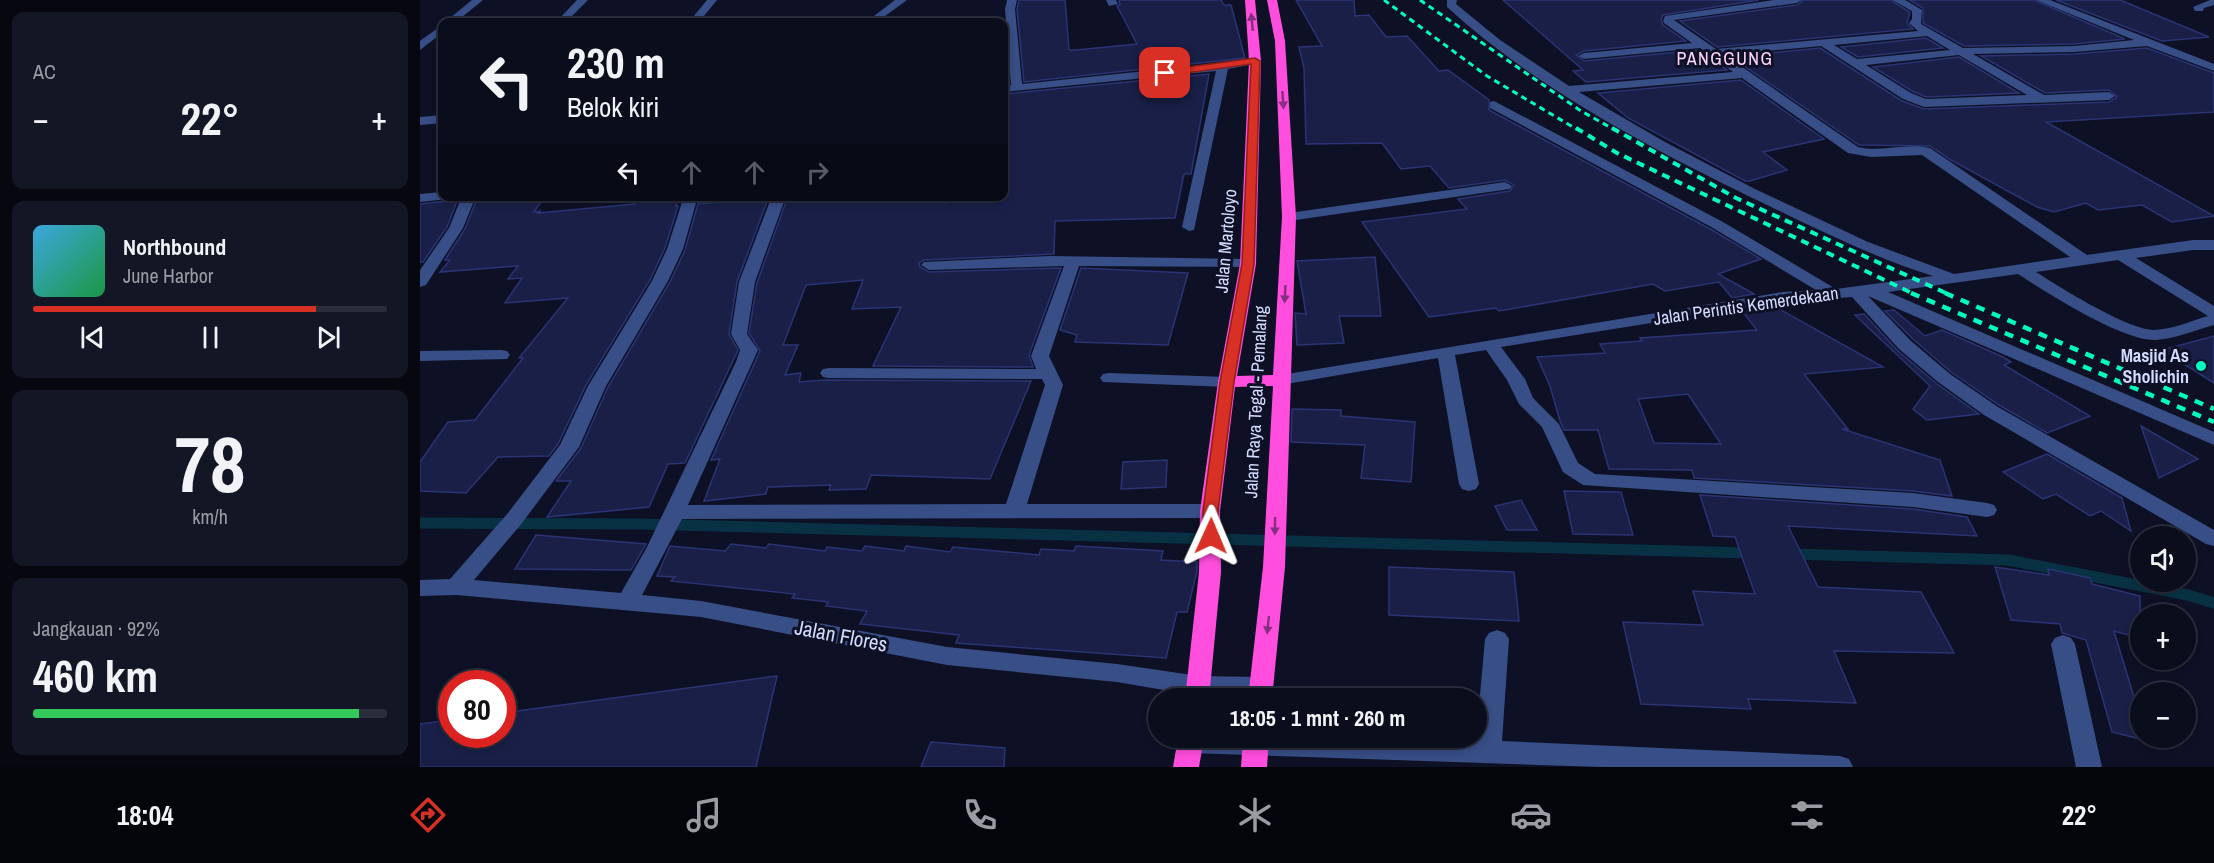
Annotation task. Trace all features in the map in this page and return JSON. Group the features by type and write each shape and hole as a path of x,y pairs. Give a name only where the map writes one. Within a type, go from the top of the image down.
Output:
{"highway":[{"name":"Jalan Martoloyo","path":"1211,515 1227,382 1248,264 1255,61 1250,0"},
{"name":"Jalan Raya Tegal - Pemalang","path":"1262,688 1274,567 1289,217 1280,41 1272,0"},
{"path":"1227,382 1281,380"},
{"path":"1198,688 1210,572 1211,515"}],"street":[{"path":"455,18 478,0"},
{"path":"565,18 583,0"},
{"path":"697,18 712,0"},
{"path":"877,18 902,0"},
{"path":"1012,0 1010,9 1017,88"},
{"path":"1740,0 1752,6"},
{"path":"1797,0 1669,18 1668,21 1672,26 1746,74 1853,150 1871,153 1925,151 2084,260"},
{"path":"1897,0 1917,10 1917,19 1914,23 1928,33 2042,99"},
{"path":"2041,0 2214,68"},
{"path":"1448,2 1497,44 1567,90 1660,146 1732,184 1908,265 1954,278"},
{"path":"2214,2 2198,7 2214,14"},
{"path":"420,46 438,31"},
{"path":"1714,53 1928,33"},
{"path":"1822,42 1907,96 1924,103 2109,96"},
{"path":"1856,63 1962,52 2074,49 2151,42"},
{"path":"1584,56 1702,45"},
{"path":"1008,88 1223,67 1255,61"},
{"path":"1190,227 1223,67"},
{"path":"1567,90 1746,74"},
{"path":"1494,105 1718,225 1832,293"},
{"path":"420,121 438,119"},
{"path":"1289,217 1505,186"},
{"path":"420,198 438,196"},
{"path":"420,282 456,228 467,201"},
{"path":"456,587 515,518 569,447 597,386 660,281 675,249 689,201"},
{"path":"627,602 673,518 745,362 749,350 739,334 739,322 747,282 777,201"},
{"name":"Jalan Perintis Kemerdekaan","path":"1281,380 1784,297 1862,291 2193,245 2214,245"},
{"path":"2121,255 2214,313"},
{"path":"929,265 1074,261 1248,264"},
{"path":"1015,510 1054,385 1050,374 1041,363 1040,356 1074,261"},
{"path":"2021,268 2062,296 2138,333 2156,335 2214,320"},
{"path":"1862,291 2214,439"},
{"path":"1862,291 1905,345 1944,378 1991,411 2214,540"},
{"path":"1490,344 1516,378 1525,400 1550,424 1570,467 1590,480 1913,500 1987,510"},
{"path":"1446,352 1469,484"},
{"path":"420,356 501,355"},
{"path":"829,374 1050,374"},
{"path":"1109,378 1227,382"},
{"path":"673,518 1015,510 1211,515"},
{"name":"Jalan Flores","path":"420,588 456,587 701,609 947,656 1117,673 1181,688"},
{"path":"1488,751 1497,639"},
{"path":"2063,644 2089,767"},
{"path":"1189,749 1488,751 1840,767"}],"building":[{"path":"1019,0 1065,0 1069,50 1076,50 1137,44 1117,6 1120,5 1119,0 1221,0 1224,5 1231,5 1245,58 1024,82 1017,9"},
{"path":"1296,0 1354,0 1355,16 1369,15 1386,37 1407,36 1439,71 1448,70 1489,100 1489,110 1712,230 1761,259 1718,274 1754,294 1732,298 1719,282 1665,291 1653,284 1499,311 1496,308 1429,317 1362,222 1467,209 1458,199 1510,191 1514,185 1505,180 1449,188 1430,166 1401,169 1382,143 1306,144 1304,68 1299,47 1322,46"},
{"path":"1503,0 1759,0 1663,15 1661,20 1663,25 1686,41 1584,51 1576,55 1584,61 1699,50 1727,70 1586,82 1573,71 1583,70"},
{"path":"1804,0 1890,0 1910,12 1907,23 1913,29 1717,47 1680,21 1797,5"},
{"path":"1909,0 2034,0 2125,39 2074,44 1964,46 1923,23 1923,8"},
{"path":"2056,0 2120,0 2209,37 2162,41"},
{"path":"1926,38 1943,48 1858,57 1841,47"},
{"path":"1820,48 1902,101 1924,109 2109,102 2117,97 2109,90 2045,93 1981,56 2074,54 2147,48 2214,73 2214,112 2046,122 2214,216 2172,222 2142,205 2098,210 2086,203 2054,212 2037,207 1930,146 1859,145 1731,57"},
{"path":"1959,57 2019,93 1926,97 1873,67"},
{"path":"1209,74 1191,174 1184,174 1175,218 1055,221 1054,254 924,260 919,263 920,267 929,272 1061,268 1029,355 1033,367 873,366 901,307 852,309 863,280 806,285 783,345 798,345 785,375 801,373 799,382 825,380 1031,381 990,479 871,475 866,489 829,490 831,485 768,487 766,494 704,501 720,459 711,460 760,351 749,333 757,283 786,201 944,201 944,203 1008,201 1008,94"},
{"path":"1741,80 1824,139 1763,152 1787,170 1745,181 1628,118 1598,93"},
{"path":"457,201 447,227 423,262 420,262 420,204"},
{"path":"476,201 542,201 534,212 540,211 538,213 635,204 636,201 677,201 676,206 678,206 665,248 650,280 586,385 558,444 549,456 498,457 466,493 420,491 420,462 448,422 475,420 523,358 519,358 568,298 505,303 522,278 508,279 518,266 440,272 450,260 445,260 465,229"},
{"path":"767,201 737,282 729,334 738,350 685,463 668,464 649,507 547,517 571,481 556,481 581,448 608,387 670,282 685,250 698,204"},
{"path":"1375,257 1381,316 1339,316 1344,343 1297,345 1295,313 1306,314 1297,261"},
{"path":"1081,268 1188,273 1168,345 1075,342 1077,335 1060,330"},
{"path":"1774,306 1883,367 1804,374 1848,429 1842,429 1940,460 1952,496 1913,491 1694,478 1692,470 1609,469 1598,430 1564,430 1550,386 1537,357 1605,353 1600,344 1642,341 1640,338 1757,330 1742,311","holes":["1688,394 1721,444 1654,443 1638,399"]},
{"path":"1894,310 1925,336 1942,330 2003,357 2011,362 2004,365 2090,416 2047,433 1999,405 1951,372 1885,311"},
{"path":"1864,314 1898,351 1937,384 1979,414 1927,420 1913,409 1930,386 1855,315"},
{"name":"Masjid As Sholichin","path":"2214,336 2214,383 2162,350"},
{"path":"1292,409 1341,410 1341,416 1415,422 1411,482 1361,478 1365,445 1291,442"},
{"path":"2141,426 2198,459 2159,478"},
{"path":"2047,454 2122,498 2130,530 2101,511 2090,516 2056,494 2043,499 2003,472"},
{"path":"1167,460 1166,487 1121,489 1123,462"},
{"path":"1564,491 1621,492 1633,535 1573,534"},
{"path":"1700,495 1913,509 1967,517 1977,536 1788,526 1818,587 1921,592 1954,653 1834,651 1856,703 1748,699 1751,709 1641,704 1623,622 1703,625 1693,591 1755,594 1735,537 1713,536"},
{"path":"1521,500 1537,530 1507,530 1495,506"},
{"path":"536,535 646,544 631,570 515,569"},
{"path":"731,544 766,548 769,544 825,551 827,547 862,551 865,546 904,551 906,546 950,552 953,547 1039,555 1041,549 1074,551 1076,546 1163,551 1161,560 1197,562 1197,571 1187,612 1177,612 1166,658 956,643 959,635 860,624 867,611 826,606 828,602 792,598 795,594 671,581 675,577 657,576 670,546 725,551"},
{"path":"1389,567 1514,572 1519,621 1389,615"},
{"path":"1995,567 2049,575 2048,569 2090,578 2092,584 2140,596 2140,604 2130,604 2130,635 2114,631 2130,684 2130,736 2112,732 2086,640 2062,633 2060,624 2011,620"},
{"path":"777,676 756,767 420,767 420,724 438,722 438,748 516,748 516,711"},
{"path":"931,742 1005,748 1004,767 921,767"}],"waterway":[{"path":"420,523 640,524 1751,553"},
{"path":"1789,554 2008,560 2188,595 2214,603"}],"railway":[{"path":"1384,0 1487,76 1578,130"},
{"path":"1420,0 1581,111 1615,130"},
{"path":"1576,128 1617,153 1914,294"},
{"path":"1612,128 1736,198 1948,294"},
{"path":"1911,293 2214,422"},
{"path":"1945,293 2214,409"}],"place":[{"name":"Masjid As Sholichin","path":"2201,366"}],"district":[{"name":"PANGGUNG","path":"1725,59"}],"route":[{"path":"1165,73 1255,61 1248,264 1227,382 1210,511 1211,536"}]}
